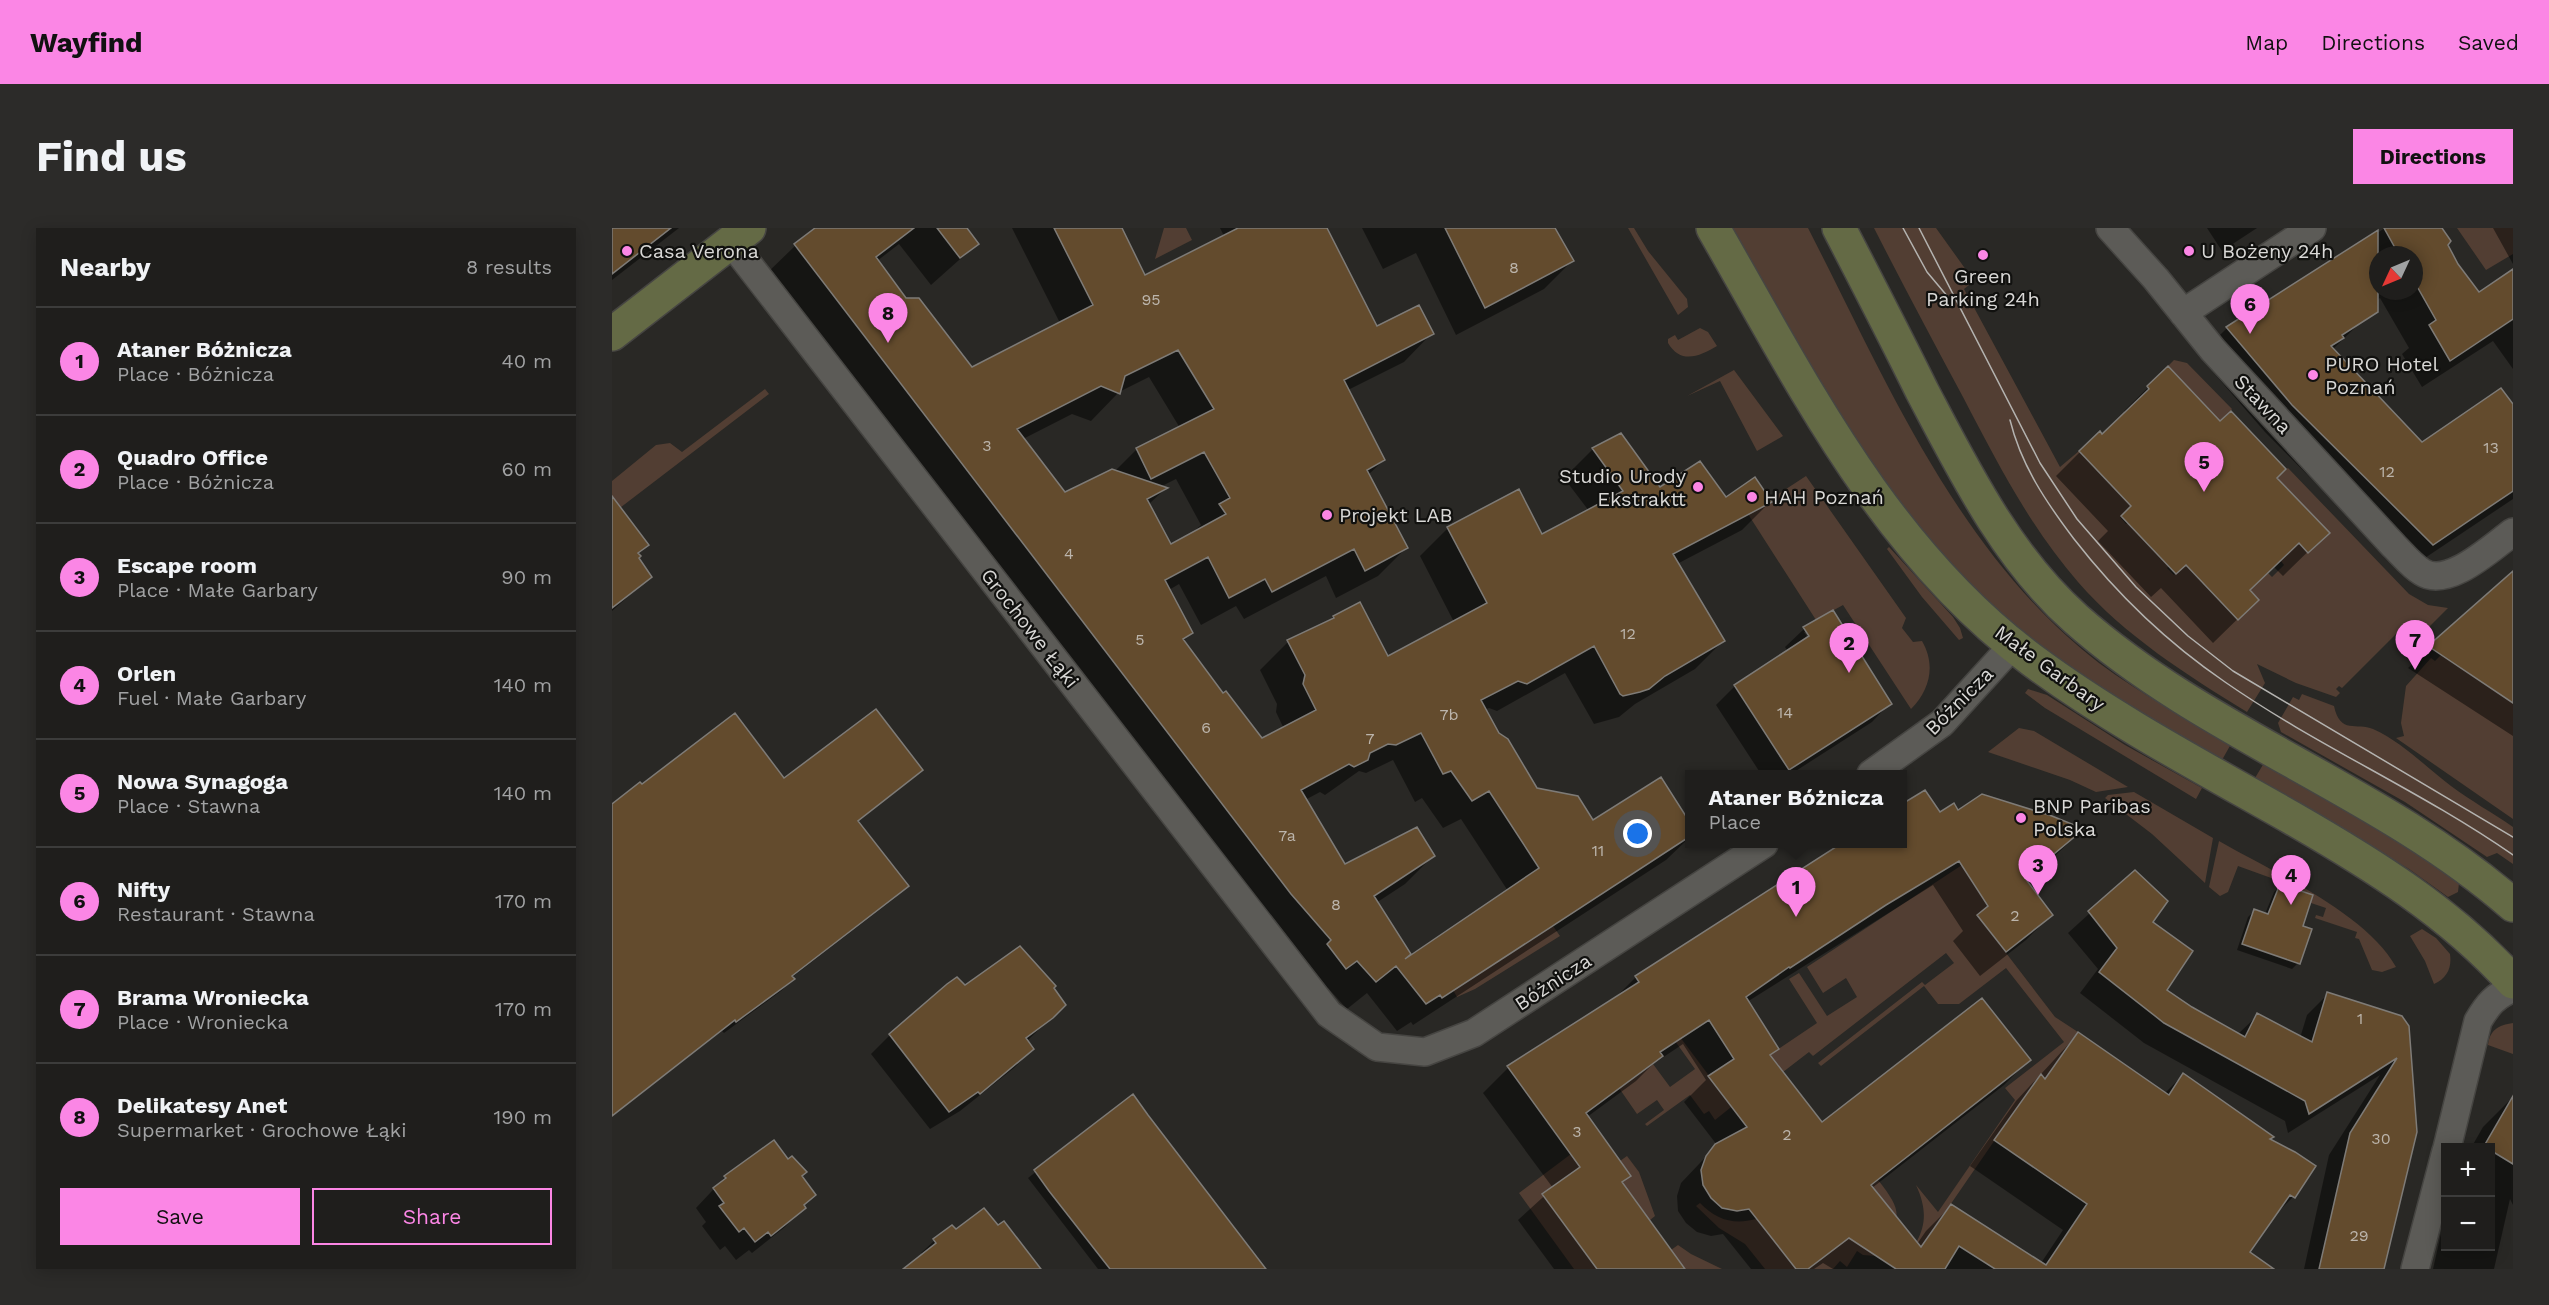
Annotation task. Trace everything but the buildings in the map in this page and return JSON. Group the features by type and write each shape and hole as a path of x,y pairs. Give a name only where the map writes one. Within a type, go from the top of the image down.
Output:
{"street":[{"name":"Małe Garbary","path":"1713,228 1827,424 1899,531 1920,557 1971,608 2013,645 2104,708 2389,877 2439,913 2513,982"},
{"path":"1839,228 1967,474 1992,517 2050,594 2076,619 2160,682 2415,833 2468,868 2513,905"},
{"name":"Stawna","path":"2110,228 2212,350 2394,546 2423,573 2438,578 2454,574 2513,532"},
{"path":"2183,313 2312,228"},
{"path":"612,334 740,235"},
{"name":"Grochowe Łąki","path":"740,235 1329,1014"},
{"name":"Bóżnicza","path":"1877,770 1942,723 2013,645"},
{"name":"Bóżnicza","path":"1329,1014 1377,1047 1425,1052 1474,1033 1756,848"},
{"path":"2448,1143 2478,1021 2489,1002 2499,994 2513,988"},
{"path":"2415,1269 2441,1168"}],"shaded area":[{"path":"1164,228 1186,228 1192,240 1155,259"},
{"path":"1628,228 1634,228 1648,251 1687,299 1688,307 1678,315"},
{"path":"1729,228 1808,228 1867,346 1930,462 1966,518 2005,571 2049,619 2099,663 2147,695 2231,744 2222,760 2125,704 2062,663 2003,617 1956,573 1880,476 1813,371"},
{"path":"1874,228 1936,228 1974,281 1964,289 2060,467 2079,451 2133,508 2120,517 2169,566 2167,568 2174,575 2184,563 2238,619 2259,600 2249,589 2268,573 2272,577 2284,565 2281,561 2298,542 2308,553 2329,534 2275,476 2288,468 2409,594 2428,605 2448,608 2425,631 2419,626 2411,634 2405,625 2342,688 2339,686 2336,689 2340,693 2336,697 2296,683 2257,664 2265,683 2247,712 2202,684 2136,637 2096,602 2045,539 2002,470"},
{"path":"2457,228 2513,228 2513,254 2486,270"},
{"path":"1700,328 1708,332 1717,346 1704,353 1685,356 1673,350 1668,343 1668,339 1675,335 1678,340"},
{"path":"2174,360 2187,363 2232,409 2222,423 2168,366"},
{"path":"1734,370 1783,436 1757,451 1720,381 1687,396"},
{"path":"765,389 769,394 612,514 612,481 656,445 670,443 682,452"},
{"path":"1806,476 1906,618 1902,628 1913,642 1922,641 1929,659 1929,677 1923,694 1911,709 1843,605 1816,620 1748,514"},
{"path":"1889,547 1953,617 1963,638 1959,640 1922,597 1887,549"},
{"path":"2441,655 2513,702 2513,819 2396,738 2404,736 2401,723 2406,686 2431,658 2435,661"},
{"path":"2028,689 2047,695 2125,745 2202,788 2196,799 2045,708 2025,693"},
{"path":"2302,694 2334,706 2340,721 2345,724 2367,727 2384,734 2466,797 2513,827 2513,864 2497,853 2487,857 2405,802 2281,732 2278,723 2293,697 2299,700"},
{"path":"2019,728 2034,731 2128,787 2096,792 2070,780 1988,752"},
{"path":"2264,763 2399,842 2459,883 2458,892 2448,897 2409,869 2255,778"},
{"path":"2134,792 2213,838 2205,883 2152,834 2105,798 2108,795"},
{"path":"2219,841 2291,880 2341,912 2382,947 2396,967 2382,972 2372,970 2359,939 2355,938 2357,932 2315,918 2316,915 2323,917 2326,908 2311,903 2311,900 2284,886 2285,883 2238,866 2228,892 2220,896 2209,887"},
{"path":"1962,865 1988,906 1977,915 2055,1017 2078,1032 2015,1121 2010,1118 1906,1269 1900,1269 1918,1239 1924,1220 1921,1198 1916,1185 1938,1212 2015,1100 2005,1088 2064,1042 2006,968 1959,1004 1938,1004 1924,986 1821,1066 1818,1063 1922,982 1925,985 1954,963 1946,953 1813,1056 1809,1052 1783,1072 1780,1068 1715,1120 1709,1111 1704,1114 1690,1095 1647,1126 1645,1124 1664,1110 1657,1100 1637,1114 1619,1088 1653,1064 1670,1087 1695,1069 1675,1041 1680,1037 1719,1089 1817,1023 1789,979 1799,973 1827,1016 1857,997 1846,978 1823,993 1807,967"},
{"path":"1553,926 1560,936 1475,989 1457,997 1453,990"},
{"path":"2422,929 2436,938 2450,954 2448,972 2434,984 2425,961 2410,936"},
{"path":"2513,1023 2513,1054 2488,1045 2496,1029"},
{"path":"1571,1154 1589,1165 1542,1194 1597,1269 1574,1269 1519,1193"},
{"path":"1627,1156 1639,1172 1655,1216 1650,1220 1622,1182 1631,1175 1620,1161"},
{"path":"1878,1180 1893,1202 1896,1218 1890,1234 1876,1256 1863,1255 1857,1251 1847,1267 1840,1261 1833,1269 1808,1269 1889,1207 1872,1185"},
{"path":"1700,1203 1712,1214 1726,1220 1756,1219 1796,1269 1765,1269 1745,1244 1719,1228 1696,1206"},
{"path":"1678,1245 1722,1269 1685,1269 1671,1250"}],"tram line":[{"path":"1903,228 1927,272 1948,297"},
{"path":"1919,228 2040,463 2077,519 2136,587 2188,636 2233,671 2513,837"},
{"path":"2010,420 2028,468 2044,497 2064,525 2107,579 2163,634 2204,667 2260,705 2442,810 2513,855"}],"place":[{"name":"Casa Verona","path":"627,251"},
{"name":"U Bożeny 24h","path":"2189,251"},
{"name":"Green Parking 24h","path":"1983,255"},
{"name":"Nifty","path":"2250,334"},
{"name":"Delikatesy Anet","path":"888,343"},
{"name":"PURO Hotel Poznań","path":"2313,375"},
{"name":"Studio Urody Ekstraktt","path":"1698,487"},
{"name":"Nowa Synagoga","path":"2204,492"},
{"name":"HAH Poznań","path":"1752,497"},
{"name":"Projekt LAB","path":"1327,515"},
{"name":"Brama Wroniecka","path":"2415,670"},
{"name":"Quadro Office","path":"1849,673"},
{"name":"BNP Paribas Polska","path":"2021,818"},
{"name":"Escape room","path":"2038,895"},
{"name":"Orlen","path":"2291,905"},
{"name":"Ataner Bóżnicza","path":"1796,917"}]}
